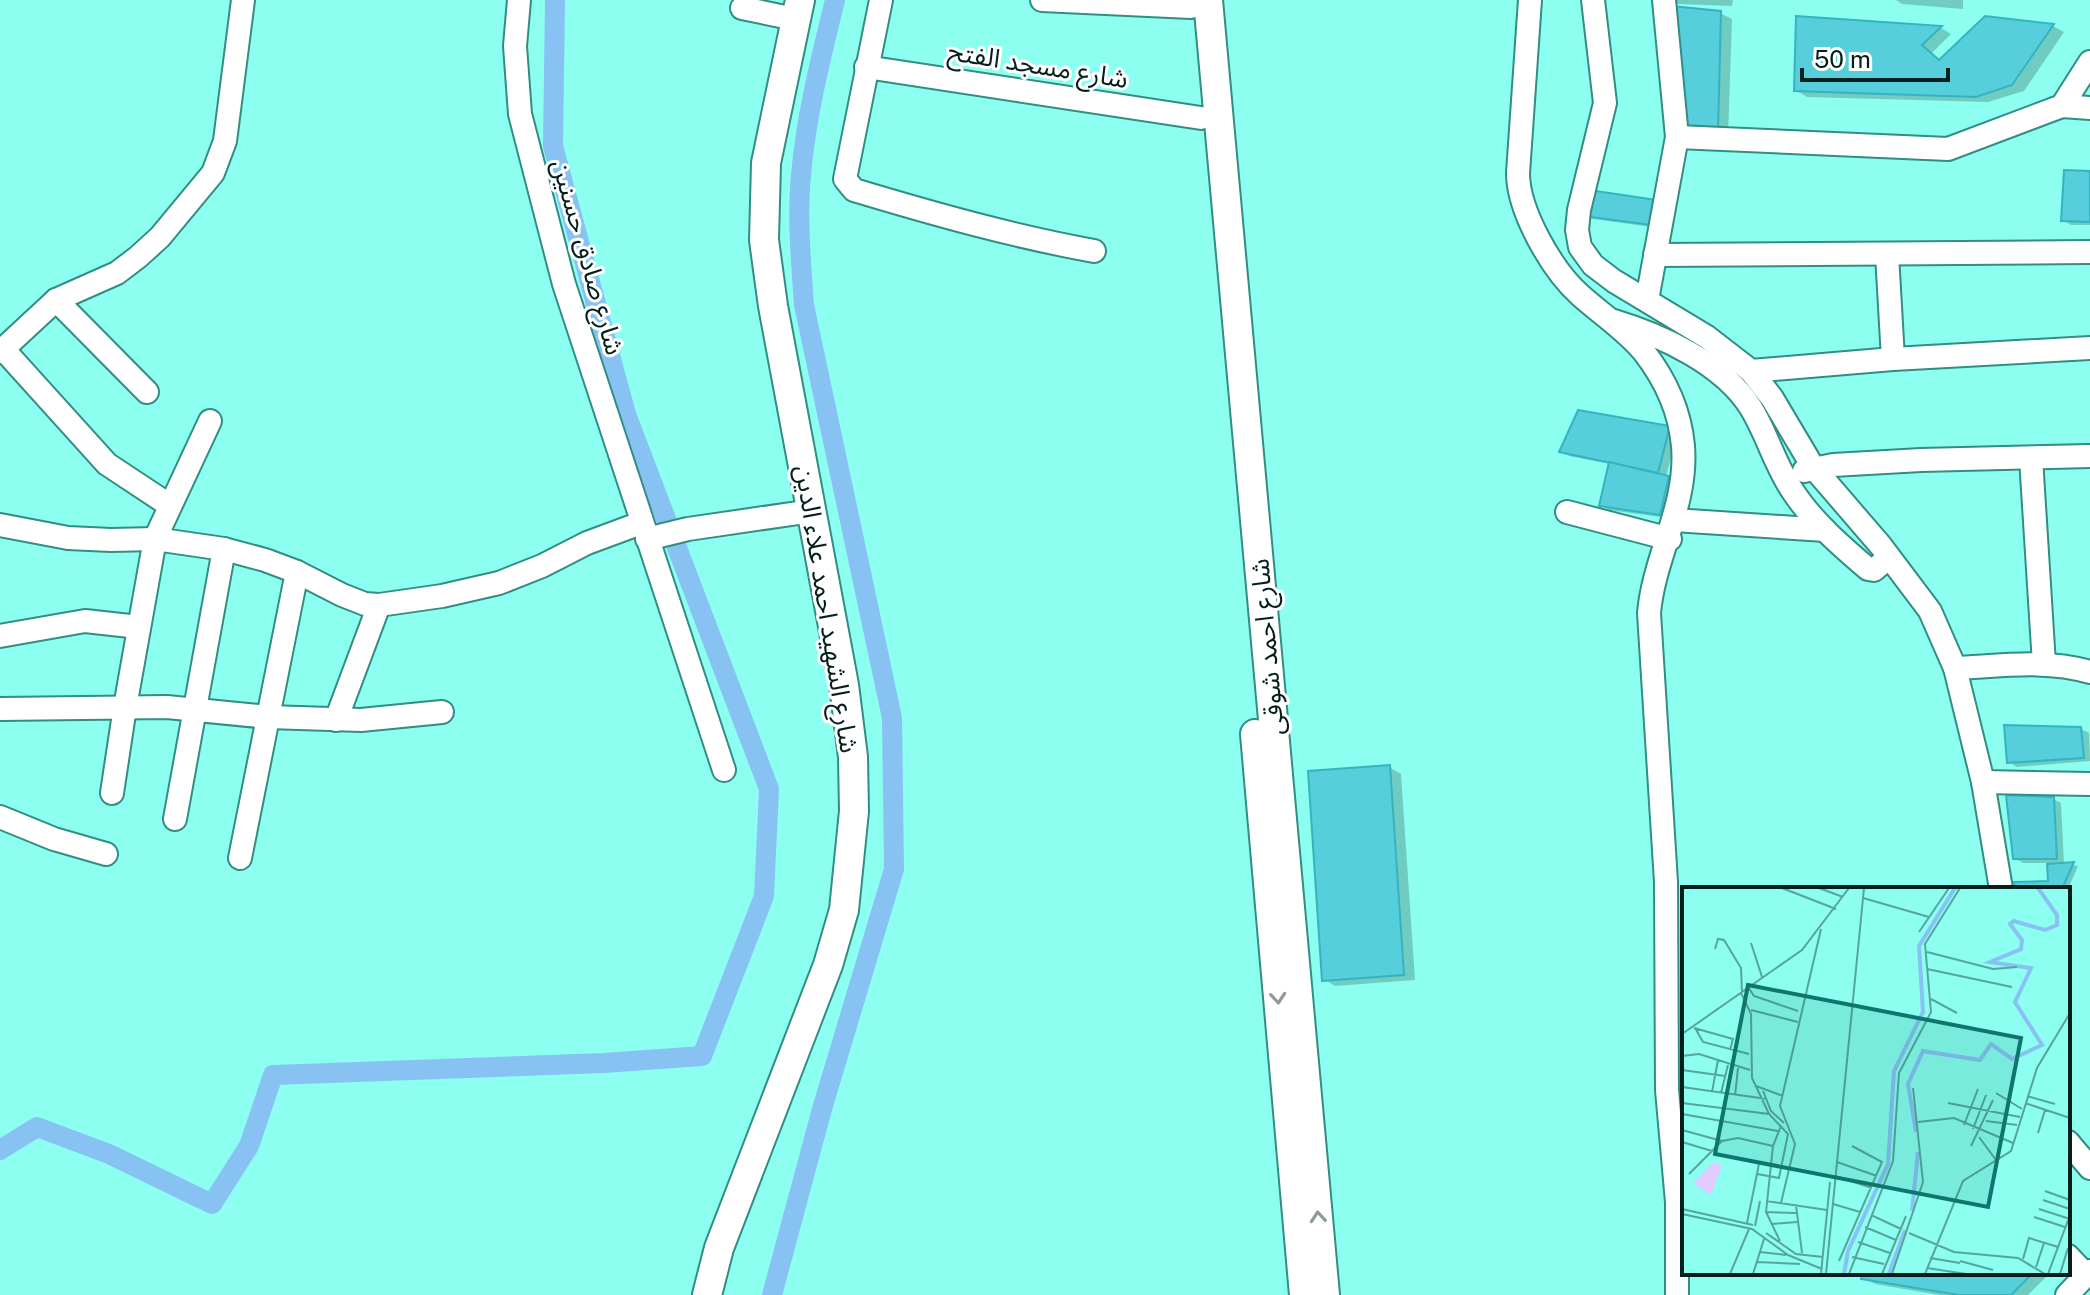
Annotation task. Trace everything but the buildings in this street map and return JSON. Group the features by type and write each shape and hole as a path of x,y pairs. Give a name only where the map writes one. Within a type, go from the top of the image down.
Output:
{"main road":[{"name":"شارع احمد شوقى","path":"1196,2 1201,118 1304,1295"},
{"name":"شارع احمد شوقى","path":"1196,2 1325,1295"},
{"name":"شارع الشهيد احمد علاء الدين","path":"707,1295 719,1248 819,992 844,910 854,811 850,721 773,306 764,240 766,163 797,10"}],"street":[{"path":"169,505 107,464 2,350 56,300 117,273 138,257 160,237 213,173 225,141 243,0"},
{"name":"شارع صادق حسنين","path":"519,0 515,69 525,135 564,284 650,532 724,770"},
{"path":"881,0 851,139 845,179 847,185 854,190 957,221 1023,238 1094,251"},
{"path":"1042,0 1196,2"},
{"path":"1530,0 1518,188 1523,207 1562,275 1577,293 1642,349 1662,377 1675,408 1683,447 1682,483 1672,530 1654,581 1649,613 1675,912 1679,1170 1677,1295"},
{"path":"1593,0 1605,103 1579,210 1577,230 1580,247 1593,265 1707,337 1751,371 1772,398 1813,467 1930,611 1955,668 1983,782 2001,887"},
{"path":"1647,300 1677,137 1664,0"},
{"path":"742,8 797,10"},
{"path":"2062,106 2090,62"},
{"name":"شارع مسجد الفتح","path":"866,67 1201,118"},
{"path":"1677,137 1948,149 2062,106 2090,108"},
{"path":"1655,255 2090,252"},
{"path":"1887,254 1893,359"},
{"path":"56,300 147,392"},
{"path":"1609,320 1651,332 1672,342 1729,382 1751,407 1785,478 1825,530 1870,570 1889,557"},
{"path":"1751,371 2090,348"},
{"path":"112,793 155,539 210,421"},
{"path":"1785,478 1813,467 1921,460 2090,456"},
{"path":"2031,458 2044,664"},
{"path":"0,525 68,538 155,539 224,549 297,572 365,604 379,605 442,596 499,583 587,543 812,511"},
{"path":"1567,512 1672,530 1825,530"},
{"path":"175,819 224,549"},
{"path":"240,858 297,572"},
{"path":"336,720 379,605"},
{"path":"0,636 85,621 139,627"},
{"path":"1955,668 2044,664 2090,672"},
{"path":"0,709 125,707 336,720 442,712"},
{"path":"1983,782 2090,784"},
{"path":"0,817 54,839 106,854"},
{"path":"2070,1144 2090,1168"},
{"path":"2067,1295 2088,1273 2070,1258"}],"waterway":[{"path":"0,1150 37,1127 109,1154 212,1204 249,1146 273,1075 604,1063 702,1056 764,896 769,789 626,414 553,146 555,0"},
{"path":"772,1295 822,1109 894,869 892,718 804,305 799,207 803,153 835,0"}]}
